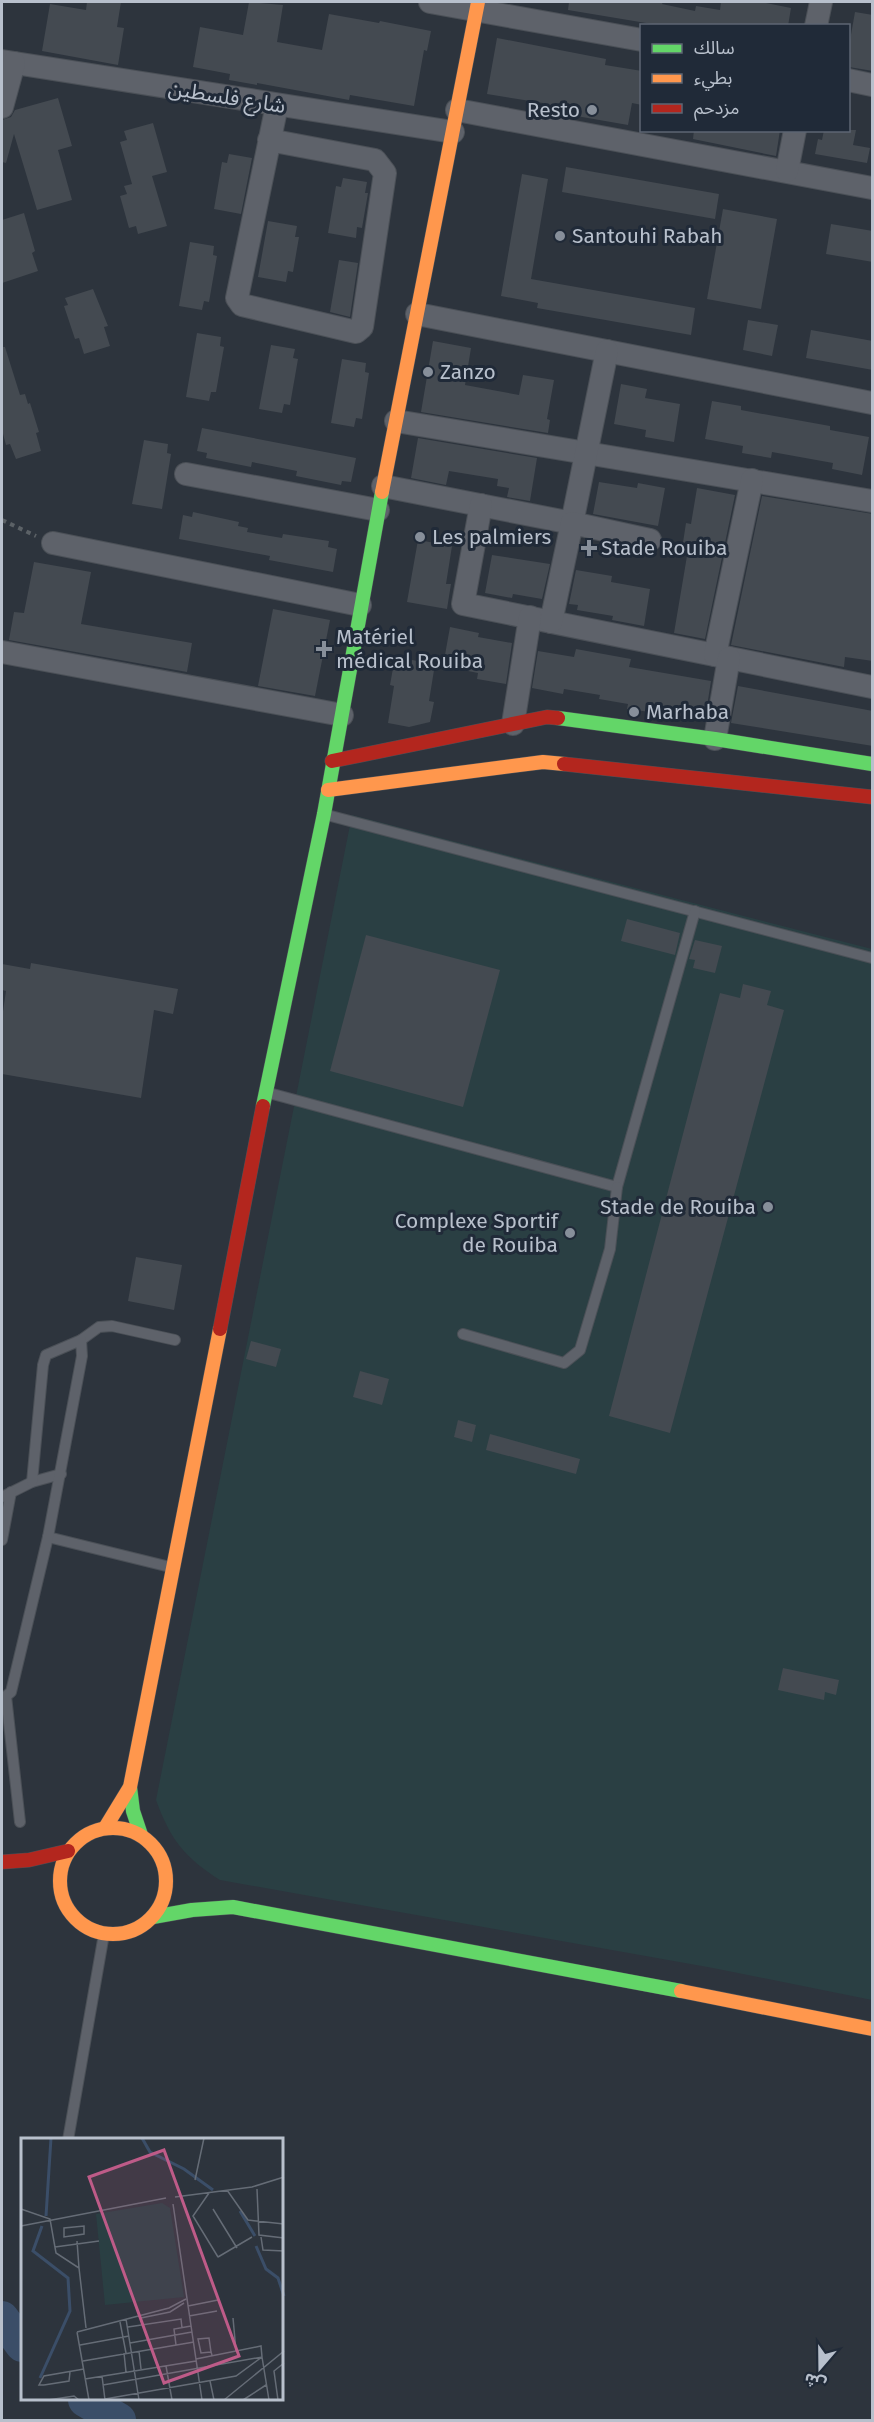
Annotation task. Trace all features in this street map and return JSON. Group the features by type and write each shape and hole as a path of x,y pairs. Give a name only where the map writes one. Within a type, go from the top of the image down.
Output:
{"street":[{"path":"430,2 478,5 640,40"},
{"path":"816,24 821,2"},
{"path":"141,1835 133,1811 130,1787 266,1093 324,814 360,604 478,5"},
{"path":"2,107 8,62"},
{"name":"شارع فلسطين","path":"8,62 453,132"},
{"path":"850,80 873,85"},
{"path":"269,140 375,160 384,173 362,327 356,332 242,305 237,298 269,140 277,105"},
{"path":"457,110 873,188"},
{"path":"787,171 795,132"},
{"path":"417,314 873,403"},
{"path":"513,724 541,619 572,523 608,351"},
{"path":"396,421 873,501"},
{"path":"186,474 378,510"},
{"path":"715,739 722,656 752,480"},
{"path":"383,486 650,540"},
{"path":"481,505 463,603 873,687"},
{"path":"53,543 360,604"},
{"path":"2,652 342,715"},
{"path":"332,762 547,717 715,739 873,765"},
{"path":"328,790 543,762 873,797"},
{"path":"105,1828 130,1787"},
{"path":"165,1864 166,1892 161,1905 153,1917 131,1932 117,1935 104,1934 90,1929 77,1921 68,1910 62,1897 59,1881 68,1851 84,1836 105,1828 123,1828 141,1835 159,1852 165,1864 178,1876"},
{"path":"2,1862 29,1860 68,1851"},
{"path":"2,1867 18,1874"},
{"path":"44,1887 62,1897"},
{"path":"203,1893 233,1907 595,1974 873,2029"},
{"path":"153,1917 192,1910 233,1907"}],"lane":[{"path":"324,814 873,958"},
{"path":"463,1334 564,1363 580,1350 610,1249 617,1187 696,911"},
{"path":"266,1093 617,1187"},
{"path":"32,1482 42,1365 46,1355 81,1340 99,1328 112,1326 175,1340"},
{"path":"20,1822 4,1696 10,1692 48,1537 82,1356 81,1340"},
{"path":"2,1540 6,1495 32,1482 61,1474"},
{"path":"48,1537 173,1568"},
{"path":"68,2138 104,1934"}],"path":[{"path":"2,520 53,543"}],"green space":[{"name":"Complexe Sportif de Rouiba","path":"352,815 872,949 872,2000 713,1968 220,1880 188,1855 173,1837 161,1814 156,1800"}],"building":[{"path":"87,2 121,2 117,27 124,28 118,65 42,51 50,4 86,10"},
{"path":"249,2 283,5 277,42 322,50 329,14 431,31 427,51 424,50 414,106 350,95 349,100 257,83 257,85 229,80 230,74 193,67 200,27 243,35"},
{"path":"569,2 663,2 662,4 695,11 696,6 720,10 721,2 766,2 791,8 788,24 652,24 568,10"},
{"path":"855,12 873,15 873,71 850,67 850,40"},
{"path":"497,38 606,59 605,65 640,71 640,105 632,103 628,125 542,110 543,103 487,94"},
{"path":"58,98 72,146 58,150 72,200 37,210 14,134 6,163 2,162 2,120 11,117 15,110"},
{"path":"153,123 167,172 152,176 167,226 138,234 136,226 129,228 120,196 127,194 124,186 132,184 120,142 127,140 124,131"},
{"path":"856,130 853,145 870,148 867,163 815,154 818,139 822,140 824,132"},
{"path":"694,132 780,132 776,156 693,139"},
{"path":"229,154 252,158 241,214 214,209 222,162 227,163"},
{"path":"566,167 719,194 715,219 562,192"},
{"path":"522,174 548,179 531,279 695,308 691,335 537,308 538,303 501,296"},
{"path":"343,178 367,182 365,193 368,193 362,228 357,227 356,238 328,233 336,186 341,187"},
{"path":"723,209 777,219 761,309 707,299"},
{"path":"24,213 38,271 2,283 2,220"},
{"path":"268,221 297,226 295,237 299,237 293,272 288,271 286,282 258,277"},
{"path":"831,224 873,231 873,262 826,254"},
{"path":"190,242 214,246 213,255 217,256 209,302 204,301 202,310 179,306"},
{"path":"339,260 358,263 350,317 330,312"},
{"path":"93,289 108,326 104,327 110,346 84,354 79,338 75,339 64,306 68,305 65,298"},
{"path":"748,320 778,325 772,356 743,350"},
{"path":"811,330 873,341 873,370 806,358"},
{"path":"197,333 221,337 220,346 224,347 216,392 211,392 209,401 186,397"},
{"path":"433,341 471,348 465,385 519,395 523,375 554,380 547,419 550,420 548,433 421,412"},
{"path":"271,345 295,349 293,358 298,359 290,405 284,404 282,413 259,409"},
{"path":"2,347 5,347 20,395 25,394 28,404 30,403 39,432 36,433 41,451 16,459 10,444 6,445 2,430"},
{"path":"342,359 366,363 365,372 369,373 362,419 356,418 354,427 331,423"},
{"path":"621,384 647,389 645,398 680,404 674,442 645,437 646,430 614,424"},
{"path":"712,401 741,406 741,410 830,426 830,430 869,437 862,475 832,469 833,463 772,452 771,458 742,453 743,446 705,439"},
{"path":"202,428 356,458 351,482 342,481 341,485 296,476 297,471 252,462 251,467 206,458 207,453 197,451"},
{"path":"418,438 537,458 530,501 507,497 509,488 497,486 498,479 449,471 446,485 411,478"},
{"path":"144,440 168,444 167,453 171,454 162,509 132,504"},
{"path":"599,482 637,488 638,483 665,488 658,526 593,514"},
{"path":"697,488 735,495 705,639 674,633 688,550 682,549 686,523 691,524"},
{"path":"762,496 873,514 873,661 845,657 844,667 731,645"},
{"path":"193,512 239,522 238,526 248,528 247,532 282,538 283,534 329,541 328,547 337,549 333,572 269,560 270,556 179,539 183,515 192,517"},
{"path":"418,540 452,546 446,584 451,584 447,609 407,602"},
{"path":"492,555 550,564 542,599 513,594 512,598 485,593"},
{"path":"34,562 91,572 81,624 192,643 187,672 9,640 14,612 24,613"},
{"path":"576,570 612,576 611,582 650,589 644,626 612,620 613,616 577,610 578,605 569,604"},
{"path":"273,609 330,620 315,696 258,686"},
{"path":"450,627 479,633 478,637 512,643 506,684 477,679 478,673 443,666"},
{"path":"576,649 631,659 629,667 711,681 705,719 627,709 628,704 599,699 600,695 564,689 563,694 532,688 538,651 574,657"},
{"path":"395,657 435,664 429,701 434,702 430,722 409,727 388,723 394,686 390,685"},
{"path":"738,686 873,711 873,746 731,723"},
{"path":"627,919 680,933 675,955 621,941"},
{"path":"366,935 500,970 463,1107 330,1071"},
{"path":"695,940 722,946 715,973 693,968 695,960 689,959"},
{"path":"31,963 178,989 173,1014 154,1010 141,1098 2,1074 2,1018 6,991 2,990 2,964 30,969"},
{"path":"743,984 771,991 767,1005 784,1010 670,1433 609,1416 720,993 740,998"},
{"path":"136,1257 182,1265 174,1310 128,1301"},
{"path":"251,1341 281,1349 276,1367 246,1359"},
{"path":"360,1371 389,1379 382,1405 353,1397"},
{"path":"458,1420 476,1425 472,1442 454,1437"},
{"path":"490,1434 580,1459 576,1474 486,1450"},
{"path":"783,1668 839,1680 836,1695 825,1692 824,1700 778,1690"}],"waterway":[{"path":"2,2318 21,2344"},
{"path":"87,2401 119,2420"}],"traffic: fast":[{"path":"263,1106 324,814 382,492"},
{"path":"558,718 715,739 872,764"},
{"path":"130,1787 133,1811 141,1835"},
{"path":"153,1917 192,1910 233,1907 681,1991"}],"traffic: slow":[{"path":"382,492 478,2"},
{"path":"328,790 543,762 564,764"},
{"path":"105,1828 130,1787 220,1329"},
{"path":"113,1828 133,1832 151,1843 162,1861 166,1881 162,1901 151,1919 133,1930 113,1934 93,1930 75,1919 64,1901 60,1881 64,1861 75,1843 93,1832 113,1828"},
{"path":"681,1991 872,2029"}],"traffic: jam":[{"path":"332,761 547,717 558,718"},
{"path":"564,764 872,797"},
{"path":"220,1329 263,1106"},
{"path":"2,1862 29,1860 68,1851"}],"place":[{"name":"Resto","path":"592,110"},
{"name":"Santouhi Rabah","path":"560,236"},
{"name":"Zanzo","path":"428,372"},
{"name":"Les palmiers","path":"420,537"},
{"name":"Stade Rouiba","path":"589,548"},
{"name":"Matériel médical Rouiba","path":"324,649"},
{"name":"Marhaba","path":"634,712"},
{"name":"Stade de Rouiba","path":"768,1207"},
{"name":"Complexe Sportif de Rouiba","path":"570,1233"}]}
